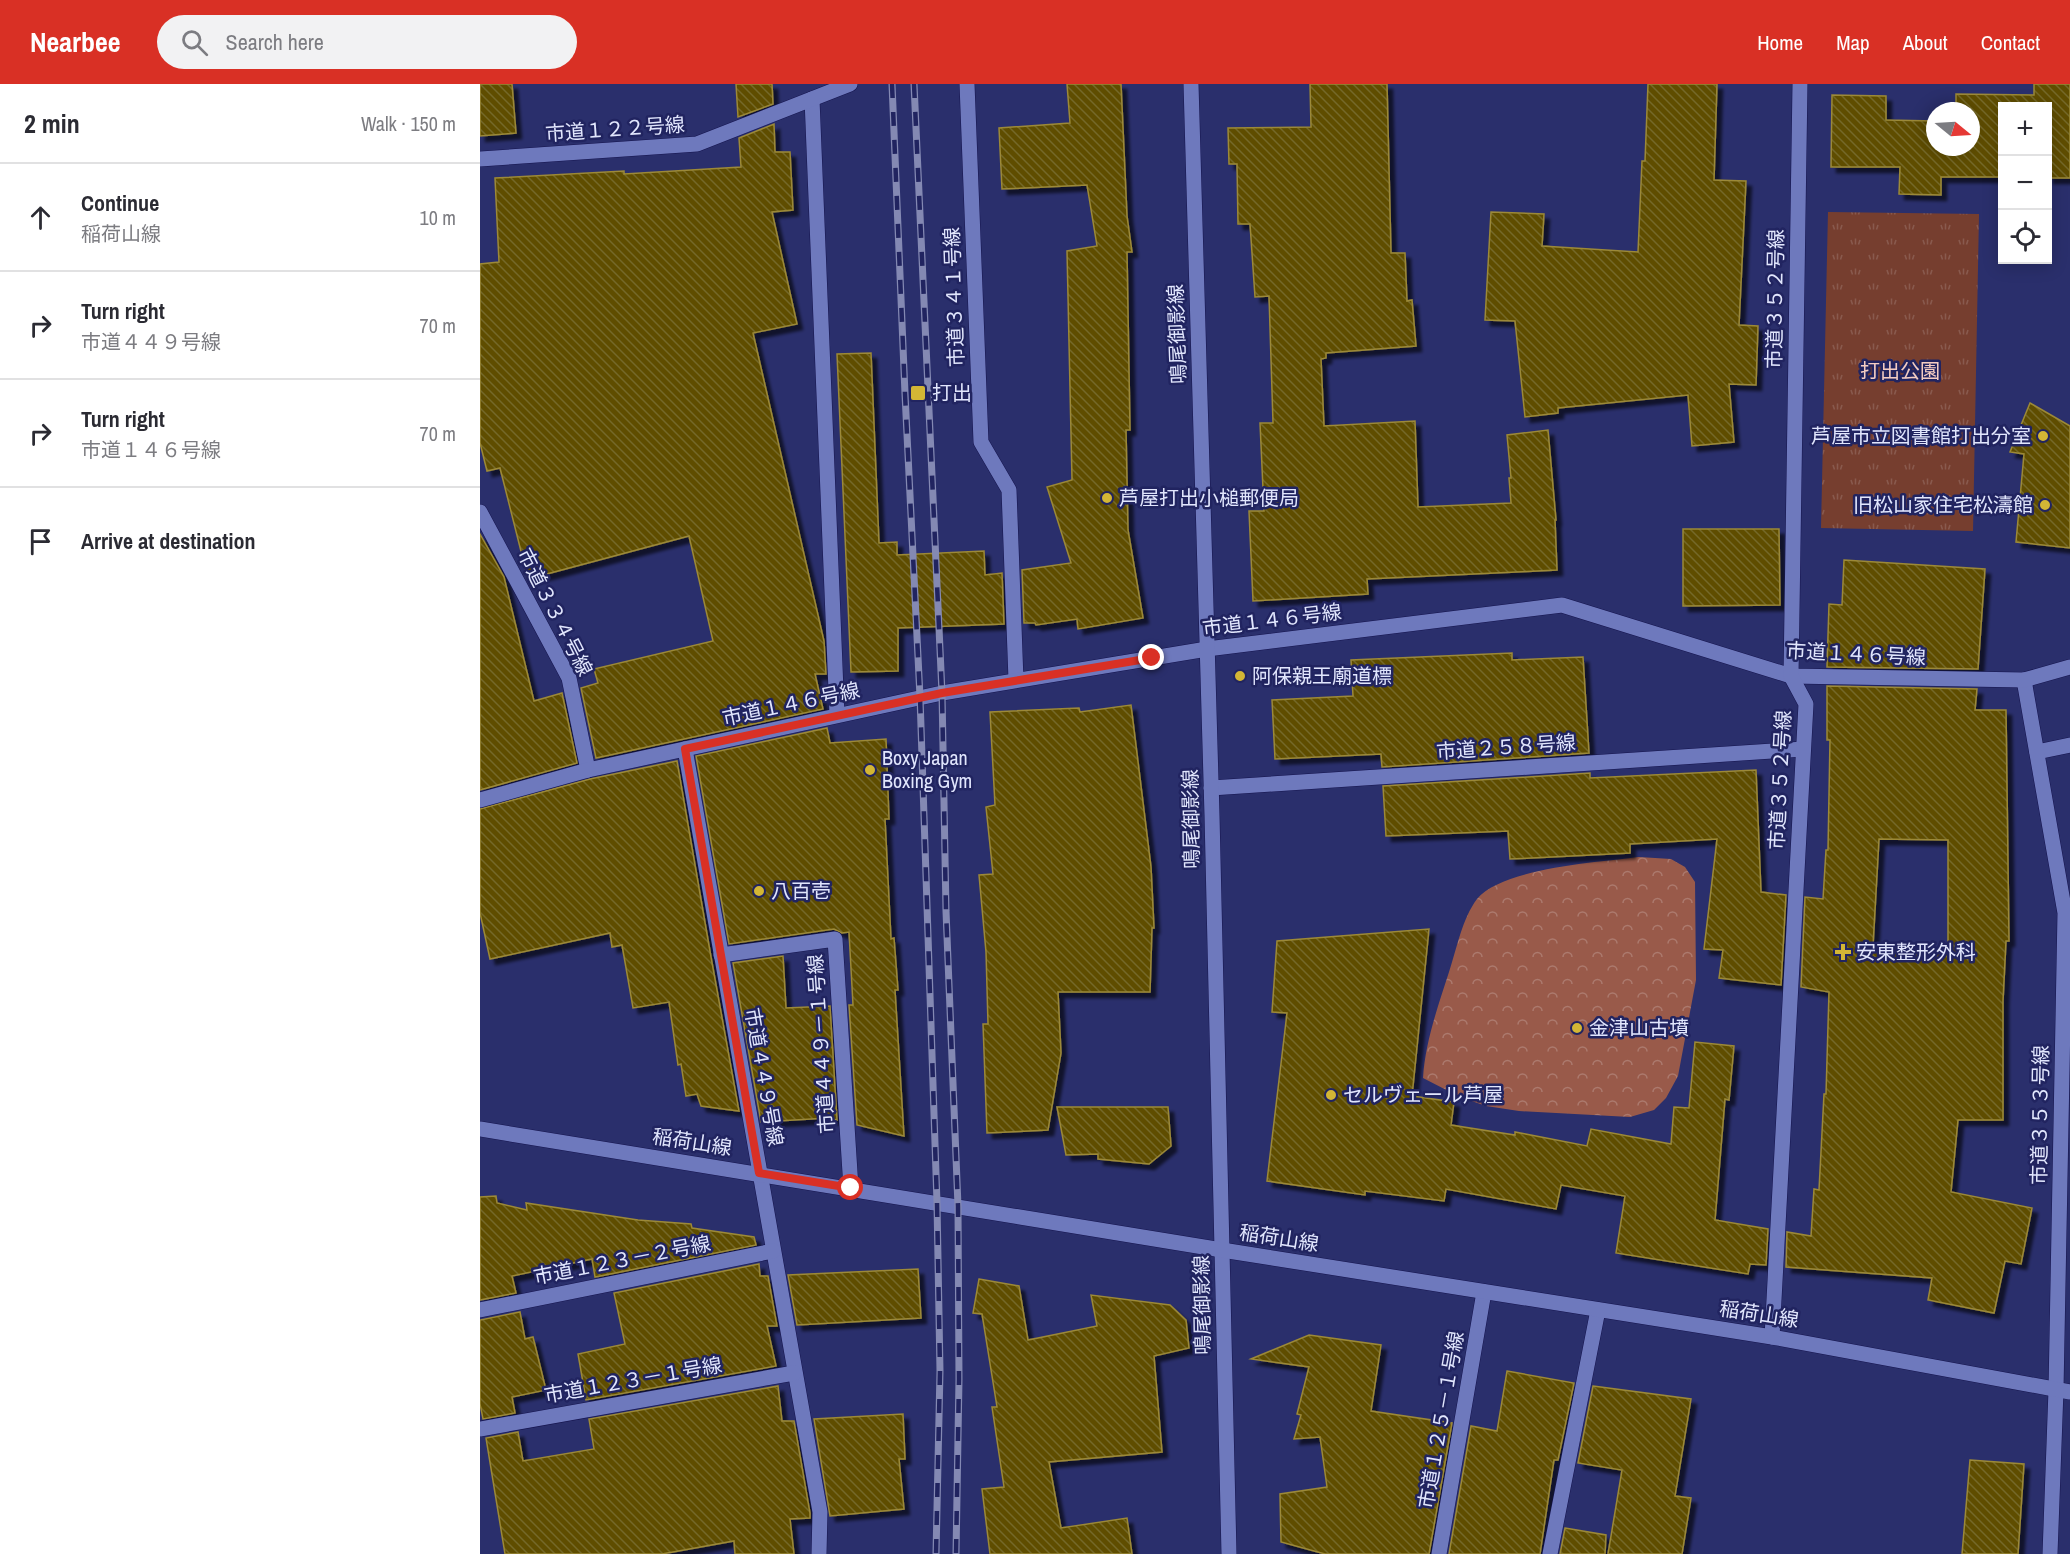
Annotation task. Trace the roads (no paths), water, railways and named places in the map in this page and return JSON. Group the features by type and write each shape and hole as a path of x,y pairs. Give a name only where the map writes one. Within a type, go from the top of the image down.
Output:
{"street":[{"name":"市道１２２号線","path":"480,159 697,144 849,84"},
{"name":"市道３４１号線","path":"966,84 981,442 1009,490 1016,680"},
{"name":"鳴尾御影線","path":"1191,84 1211,788 1229,1554"},
{"name":"市道３５２号線","path":"1772,1337 1806,704 1791,676 1800,84"},
{"path":"812,99 837,715"},
{"name":"市道３３４号線","path":"480,512 569,678 588,770"},
{"name":"市道１４６号線","path":"480,800 588,770 942,693 1207,649 1562,605 1791,676 2024,680 2070,667"},
{"name":"市道３５３号線","path":"2024,680 2065,913 2063,1391 2050,1554"},
{"path":"2037,752 2070,745"},
{"name":"市道４４９号線","path":"685,749 820,1512 819,1554"},
{"name":"市道２５８号線","path":"1211,788 1803,749"},
{"name":"市道４４９－１号線","path":"721,955 835,939 851,1188"},
{"name":"稲荷山線","path":"480,1129 851,1188 1222,1251 1772,1337 2063,1391"},
{"name":"市道１２３－２号線","path":"480,1310 773,1251"},
{"name":"市道１２５－１号線","path":"1439,1554 1484,1292"},
{"path":"1550,1554 1598,1310"},
{"name":"市道１２３－１号線","path":"480,1429 794,1373"}],"railway":[{"path":"892,84 920,697 937,1203 940,1371 936,1554"},
{"path":"914,84 942,693 946,911 958,1206 959,1379 956,1554"}],"place":[{"name":"打出","path":"918,393"},
{"name":"芦屋市立図書館打出分室","path":"2043,436"},
{"name":"芦屋打出小槌郵便局","path":"1107,498"},
{"name":"旧松山家住宅松濤館","path":"2045,505"},
{"name":"阿保親王廟道標","path":"1240,676"},
{"name":"Boxy Japan Boxing Gym","path":"870,770"},
{"name":"八百壱","path":"759,891"},
{"name":"安東整形外科","path":"1843,952"},
{"name":"金津山古墳","path":"1577,1028"},
{"name":"セルヴェール芦屋","path":"1331,1095"}],"park label":[{"name":"打出公園","path":"1900,371"}]}
